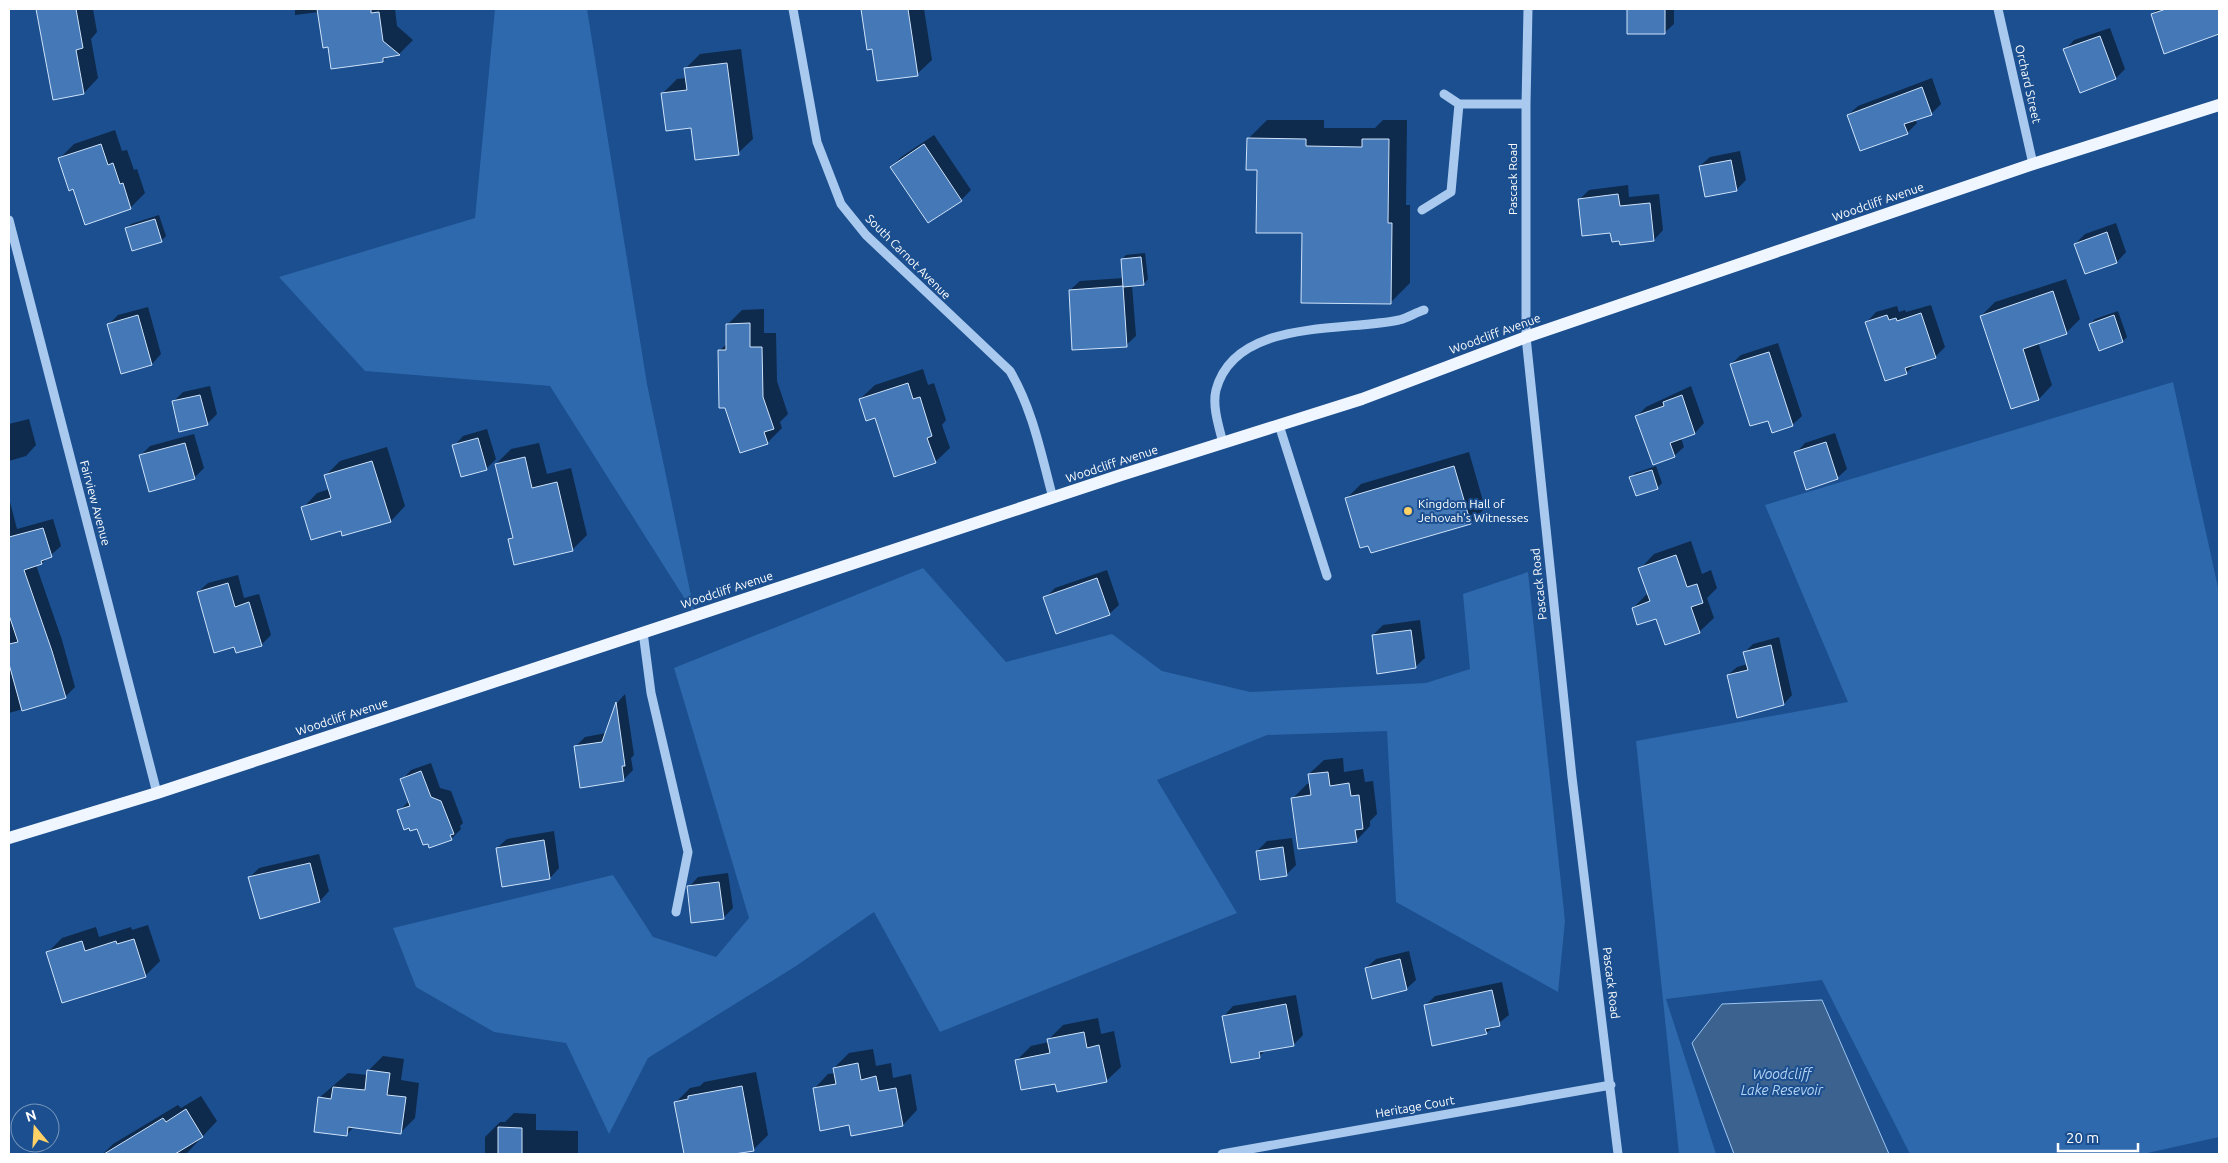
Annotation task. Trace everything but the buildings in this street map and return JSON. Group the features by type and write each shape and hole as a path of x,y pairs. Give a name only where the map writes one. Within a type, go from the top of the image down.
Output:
{"main road":[{"name":"Woodcliff Avenue","path":"9,838 157,793 643,632 1362,399 1526,337 2033,164 2219,105"}],"street":[{"name":"South Carnot Avenue","path":"793,9 817,142 841,204 866,235 1010,371 1024,395 1053,498"},
{"name":"Pascack Road","path":"1528,9 1526,337 1572,777 1618,1154"},
{"name":"Orchard Street","path":"1998,9 2033,164"},
{"path":"1444,94 1459,104 1526,104"},
{"path":"1422,210 1451,192 1459,104"},
{"name":"Fairview Avenue","path":"9,220 157,793"},
{"path":"1223,443 1216,411 1216,390 1226,370 1247,350 1291,332 1397,320 1424,310"},
{"path":"1279,425 1327,576"},
{"path":"643,632 651,693 688,852 676,912"},
{"name":"Heritage Court","path":"1222,1154 1611,1085"}],"shaded area":[{"path":"495,9 587,9 647,384 695,615 550,386 365,371 279,277 475,218"},
{"path":"2173,382 2219,592 2219,1137 2143,1154 1910,1154 1822,980 1666,999 1716,1154 1679,1154 1636,741 1848,702 1765,505"},
{"path":"923,568 1006,662 1112,634 1162,671 1250,692 1426,683 1470,669 1463,594 1528,572 1565,921 1558,992 1396,902 1387,731 1267,735 1157,780 1237,913 940,1032 874,912 796,966 648,1058 609,1134 566,1043 494,1032 416,987 393,928 613,875 653,937 716,957 749,918 674,668"}],"water":[{"name":"Woodcliff Lake Resevoir","path":"1822,1000 1889,1154 1734,1154 1692,1043 1722,1004"}],"place":[{"name":"Kingdom Hall of Jehovah's Witnesses","path":"1408,511"}]}
